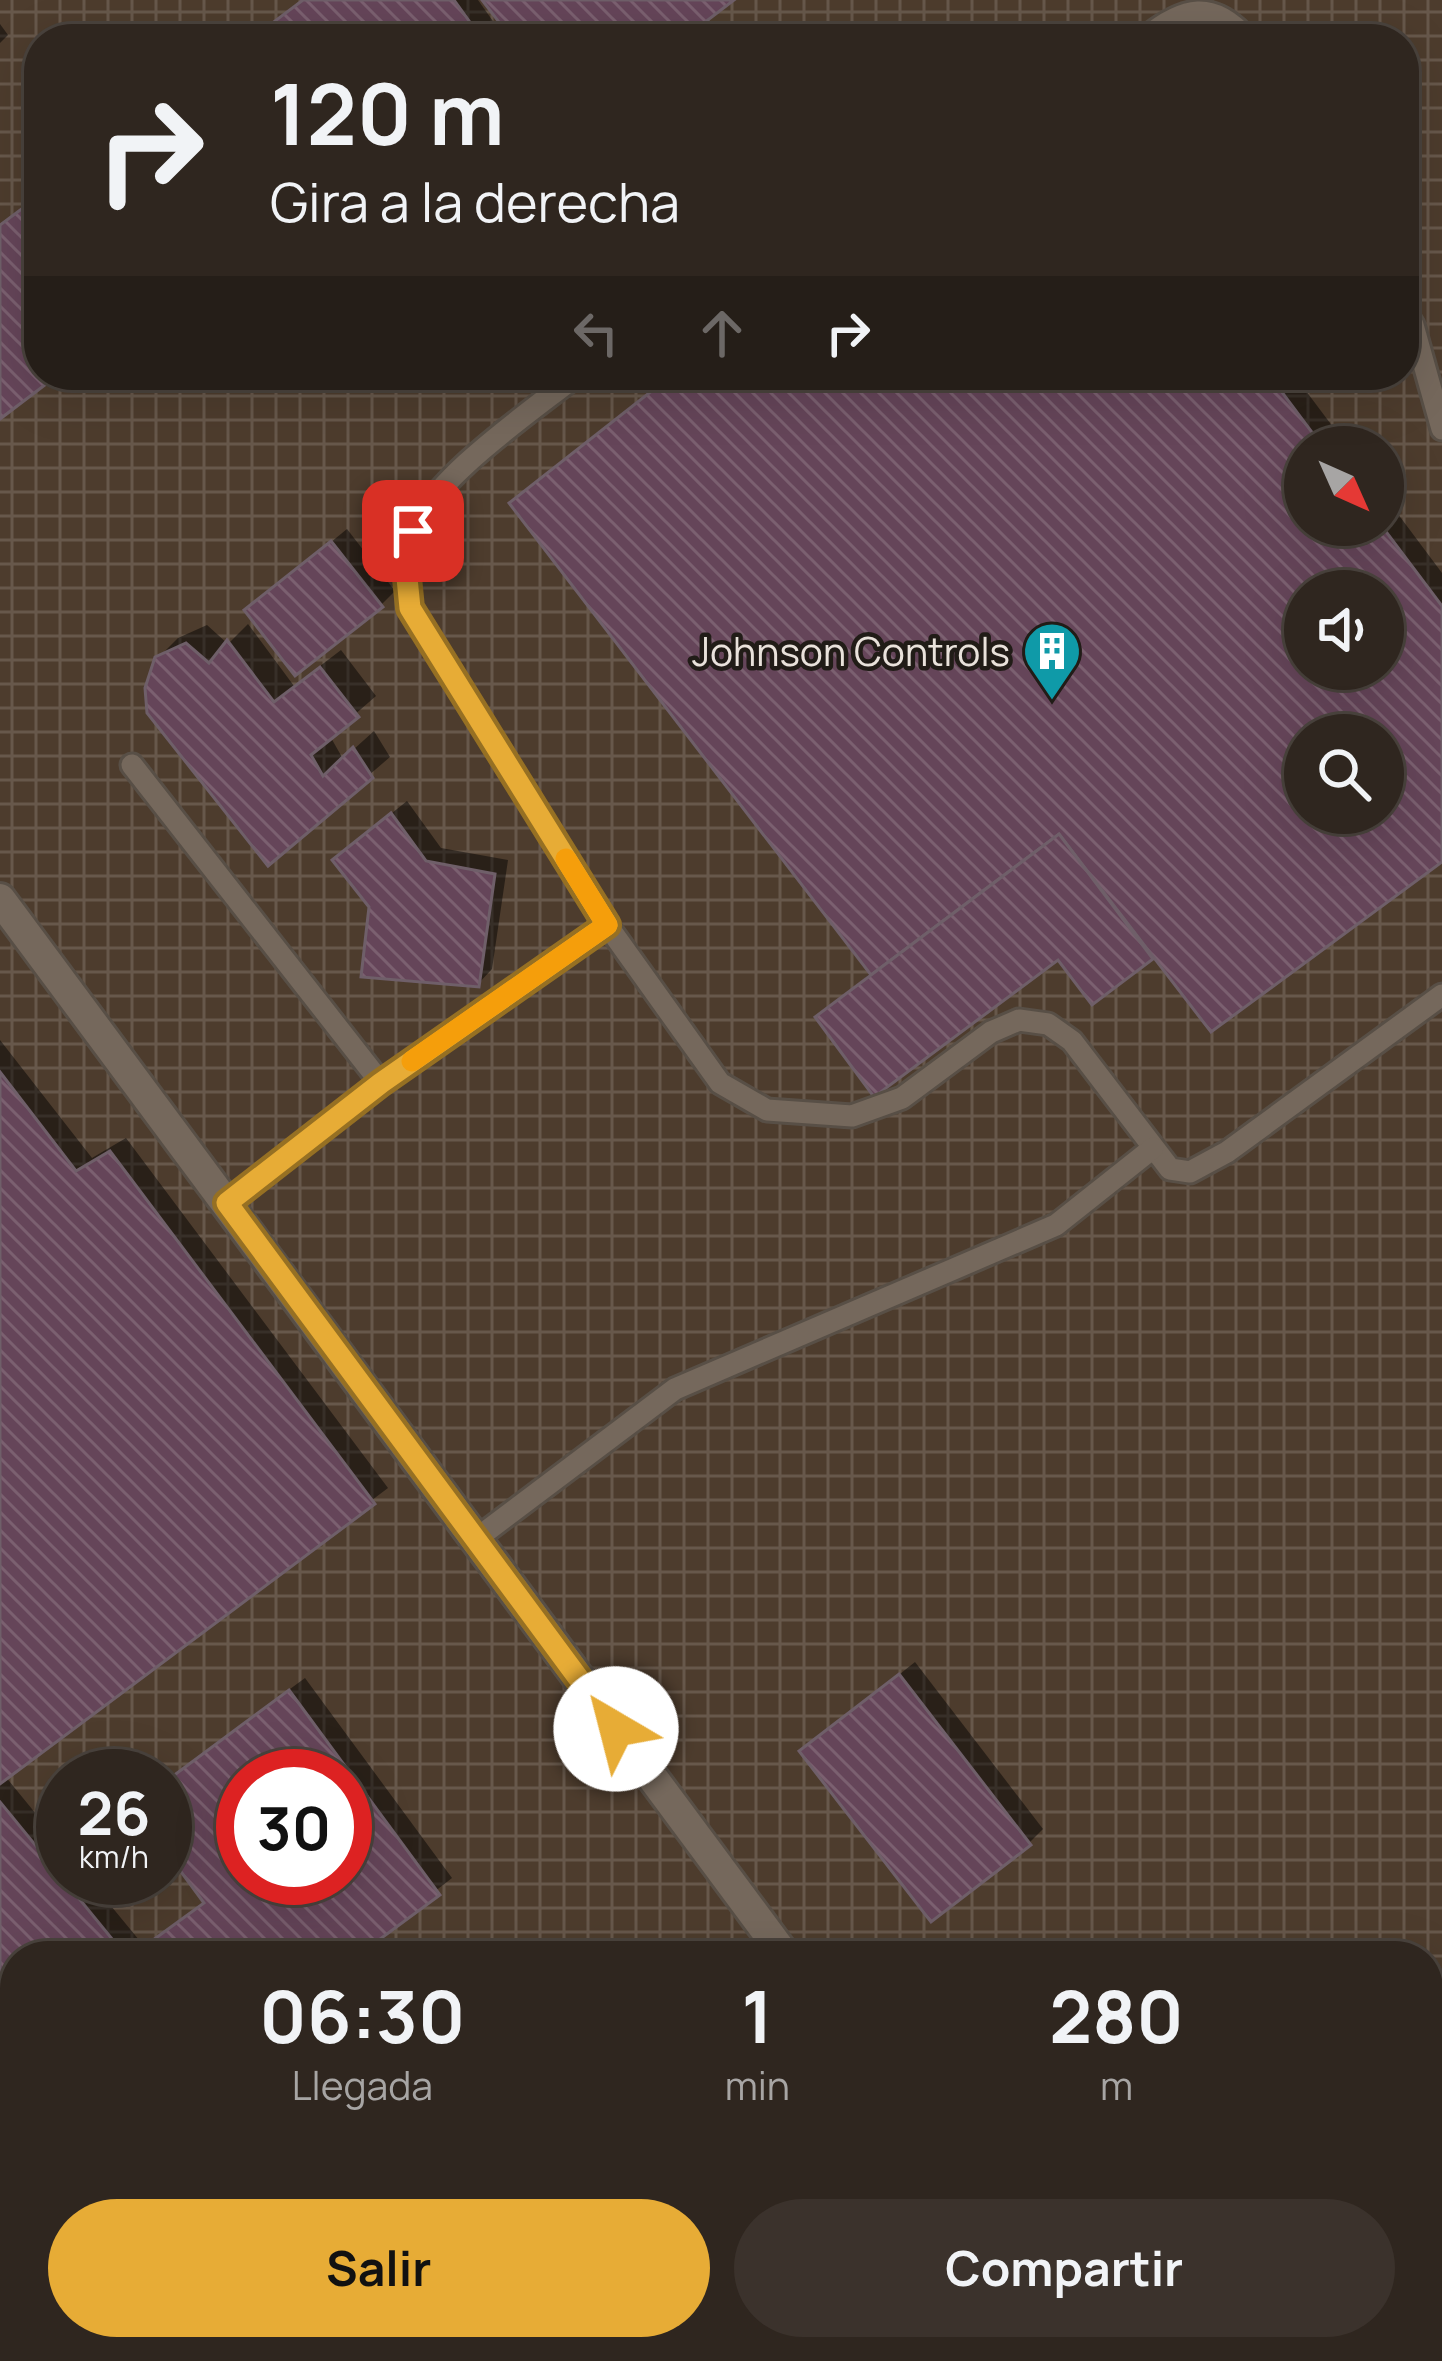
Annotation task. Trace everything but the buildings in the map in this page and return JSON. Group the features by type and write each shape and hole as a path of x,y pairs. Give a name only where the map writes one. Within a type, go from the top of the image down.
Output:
{"street":[{"path":"0,899 774,1941"}],"lane":[{"path":"1162,24 1182,8 1202,2 1238,24"},
{"path":"1419,347 1442,429"},
{"path":"559,390 433,498 413,531 406,568 410,608 607,925 720,1083 767,1110 852,1116 902,1098 991,1032 1019,1020 1048,1024 1072,1041 1170,1169 1190,1172 1227,1152 1442,995"},
{"path":"133,765 381,1083"},
{"path":"227,1203 381,1083 607,925"},
{"path":"476,1539 675,1389 1056,1225 1154,1148"}],"shaded area":[{"path":"0,0 1442,0 1442,1941 0,1941"}],"slow traffic":[{"path":"412,1061 607,925 566,859"}],"place":[{"name":"Johnson Controls","path":"1052,702"}],"route":[{"path":"413,531 406,568 410,608 607,925 381,1083 227,1203 616,1729"}]}
